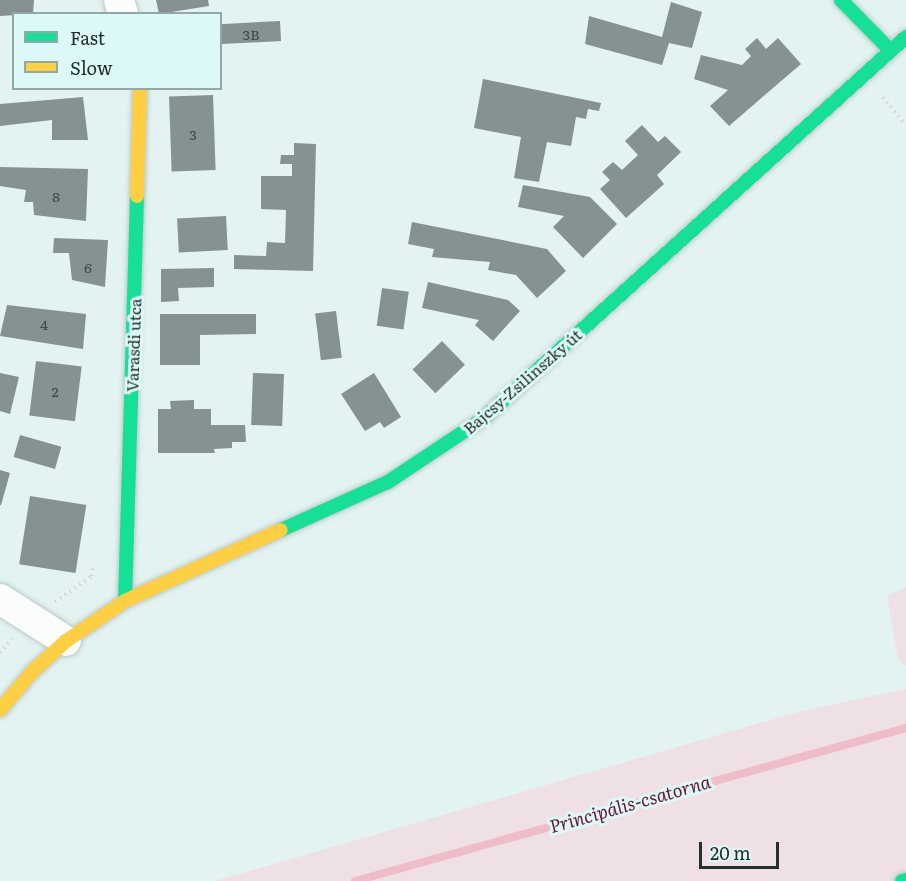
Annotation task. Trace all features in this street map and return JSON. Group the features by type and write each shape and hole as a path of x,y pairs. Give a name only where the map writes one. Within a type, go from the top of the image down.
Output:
{"street":[{"path":"841,0 890,50"},
{"name":"Bajcsy-Zsilinszky út","path":"0,710 32,672 66,641 125,602 388,482 437,452 483,419 906,37"},
{"name":"Varasdi utca","path":"125,602 140,90"},
{"path":"0,600 66,641"}],"path":[{"path":"0,653 29,616 68,595 92,576 96,557"}],"shaded area":[{"path":"906,587 906,666 898,659 887,596"},
{"path":"906,689 906,881 215,881 798,712"}],"building":[{"path":"0,0 34,0 33,12 12,12 12,15 0,16"},
{"path":"156,0 208,0 209,6 159,12"},
{"path":"671,2 702,12 692,48 669,43 662,65 585,44 589,16 662,37"},
{"path":"280,21 281,41 222,44 222,24"},
{"path":"757,38 766,49 778,38 801,64 729,126 710,106 728,90 694,79 701,55 742,65 751,56 745,49"},
{"path":"483,79 601,103 599,111 588,109 586,119 576,117 571,146 547,142 539,182 514,178 521,137 474,128"},
{"path":"213,95 216,170 172,171 169,97"},
{"path":"83,97 88,140 52,140 52,120 0,126 0,104"},
{"path":"642,125 658,142 665,136 681,152 657,175 664,184 626,218 600,189 610,180 602,172 613,162 622,170 638,155 625,141"},
{"path":"294,143 316,144 313,271 234,269 234,255 266,256 267,242 285,243 286,210 261,209 261,176 292,176 292,164 280,164 281,155 294,155"},
{"path":"0,167 88,169 86,221 34,215 33,202 24,202 26,190 0,186"},
{"path":"523,185 590,197 617,224 583,258 553,227 564,216 518,207"},
{"path":"226,216 228,250 179,253 177,219"},
{"path":"412,222 547,249 566,271 537,298 516,275 488,270 490,262 432,257 434,249 408,244"},
{"path":"54,238 108,240 105,287 72,280 69,253 53,253"},
{"path":"214,268 214,287 178,288 179,301 161,302 161,269"},
{"path":"428,282 508,300 520,311 493,341 475,325 479,320 422,308"},
{"path":"382,288 409,292 403,329 377,326"},
{"path":"7,305 86,314 83,349 0,336"},
{"path":"336,311 342,358 321,360 315,314"},
{"path":"160,314 256,314 256,334 200,335 200,365 160,365"},
{"path":"442,341 465,365 435,393 413,369"},
{"path":"36,361 82,367 75,421 29,416"},
{"path":"0,373 19,377 10,414 0,411"},
{"path":"253,373 284,374 282,426 251,425"},
{"path":"374,373 401,417 384,428 380,422 365,431 341,394"},
{"path":"194,400 194,409 211,409 211,425 245,425 246,442 232,442 232,448 214,449 215,453 158,453 158,409 171,409 170,401"},
{"path":"20,435 61,447 55,469 14,457"},
{"path":"0,470 10,473 1,505 0,505"},
{"path":"30,496 86,505 76,573 19,564"}],"waterway":[{"name":"Principális-csatorna","path":"355,881 906,728"}],"traffic: fast":[{"path":"841,0 890,50"},
{"path":"281,530 388,482 483,419 906,37"},
{"path":"125,601 137,196"},
{"path":"902,881 906,880"}],"traffic: slow":[{"path":"137,196 140,90"},
{"path":"0,710 32,672 66,641 125,601 281,530"}]}
